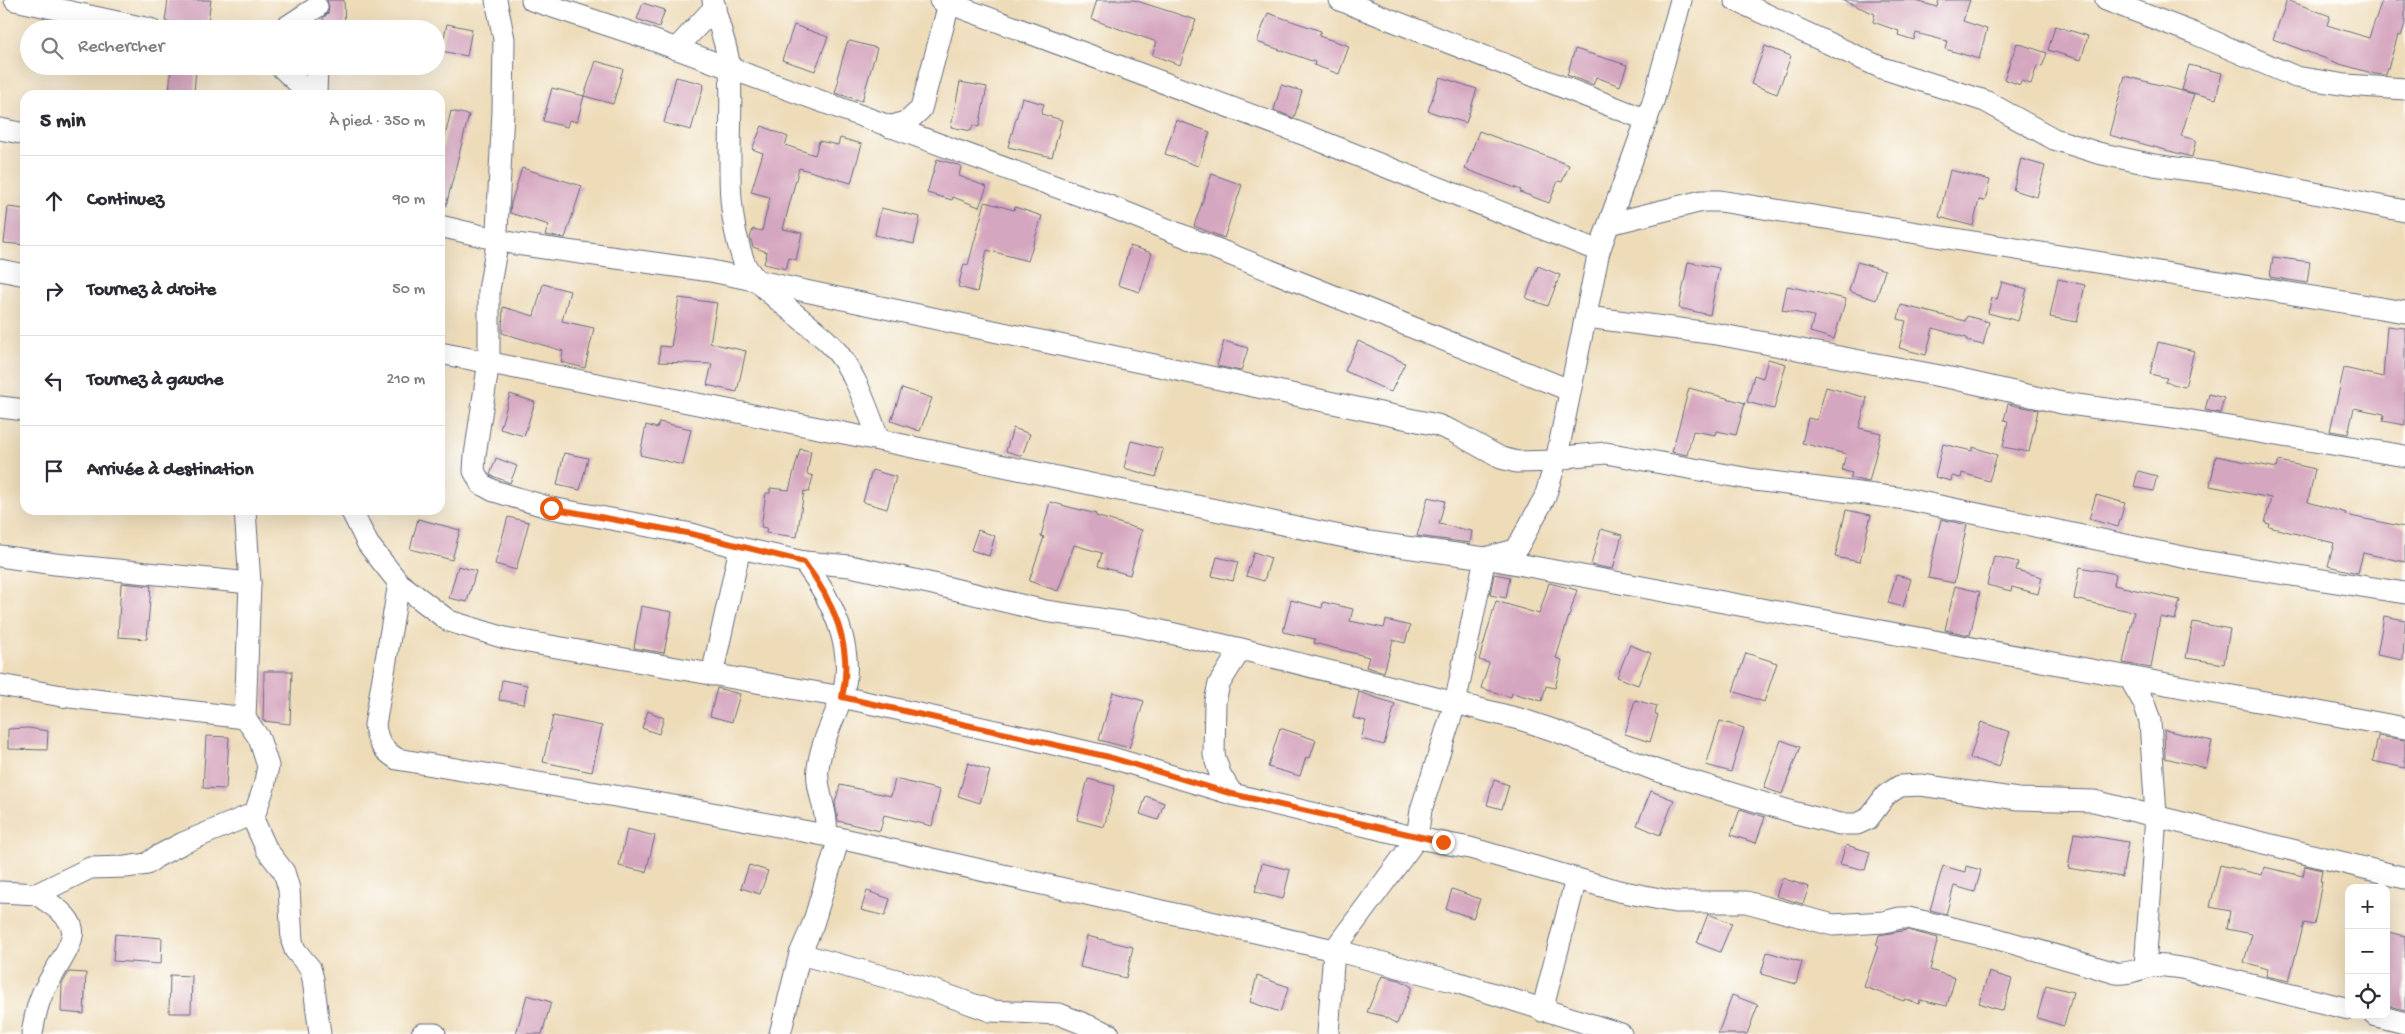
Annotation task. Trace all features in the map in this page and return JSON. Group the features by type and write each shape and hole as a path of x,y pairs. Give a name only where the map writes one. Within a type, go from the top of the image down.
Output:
{"street":[{"path":"15,0 108,20"},
{"path":"496,0 504,39 503,111 495,240 496,250 489,290 489,362 474,455 474,471 481,484 494,492 551,508 692,534 740,548 804,562 850,566 1046,611 1126,623 1241,649 1523,720 1655,770 1796,813 1840,824 1857,824 1868,818 1886,795 1900,786 1921,785 2018,799 2094,801 2405,878"},
{"path":"532,0 676,49 1109,206 1569,390"},
{"path":"1340,0 1647,120"},
{"path":"1484,558 1516,550 1545,497 1556,461 1569,390 1587,317 1599,251 1647,120 1681,0"},
{"path":"1735,0 1882,68 1985,101 2054,139 2098,153 2405,211"},
{"path":"2106,0 2196,34 2296,77 2332,84 2405,89"},
{"path":"890,127 908,121 920,109 944,2 1308,136 1599,251"},
{"path":"295,20 317,3"},
{"path":"317,3 317,20"},
{"path":"676,49 714,4"},
{"path":"714,4 727,49 730,70 729,164 733,217 744,263 754,280 805,320 832,346 853,377 879,440"},
{"path":"290,75 306,90"},
{"path":"316,90 317,75"},
{"path":"0,129 20,133"},
{"path":"1609,224 1702,201 1720,201 2405,312"},
{"path":"445,227 495,240 711,271 1437,425 1454,432 1501,458 1517,462 1556,461 1573,456 1606,454 1755,480 1906,499 2197,560 2405,593"},
{"path":"0,270 20,273"},
{"path":"1587,317 1717,334 1956,379 2062,403 2180,419 2405,456"},
{"path":"445,353 879,440 1369,542 1484,558 2405,728"},
{"path":"0,407 20,409"},
{"path":"245,515 250,583 245,718 259,738 268,766 264,787 253,819 267,850 284,872 289,889 292,941 295,950 312,974 320,1034"},
{"path":"354,515 368,544 399,584 449,621 505,638 842,697 1109,757 1232,794 1417,838 1470,848 1619,891 1675,902 1746,902 1833,925 1884,922 1908,918 1991,937 2116,974 2127,974 2145,967 2164,966 2186,969 2345,1008"},
{"path":"712,675 740,548"},
{"path":"0,556 55,564 250,583"},
{"path":"1328,1034 1334,950 1417,838 1421,810 1455,704 1484,558"},
{"path":"780,1034 800,954 818,908 832,836 818,784 818,769 822,745 842,697 845,683 845,668 839,628 832,605 804,562"},
{"path":"399,584 375,725 378,741 386,751 397,759 677,806 832,836 1334,950 1456,982 1621,1034"},
{"path":"1232,794 1220,774 1214,755 1215,701 1220,684 1241,649"},
{"path":"2130,677 2144,703 2150,721 2156,816 2145,967"},
{"path":"0,685 62,696 245,718"},
{"path":"0,892 37,894 90,868 126,867 147,864 156,857 183,843 255,813"},
{"path":"1542,1010 1576,879"},
{"path":"32,1034 40,998 50,977 71,945 73,930 69,920 37,894"},
{"path":"800,954 930,989 991,1010 1059,1014 1108,1034"},
{"path":"2390,1019 2405,1023"},
{"path":"422,1034 435,1034"}],"building":[{"path":"168,0 211,0 208,20 165,20"},
{"path":"327,0 344,0 345,20 323,20 328,13"},
{"path":"1097,0 1134,0 1196,20 1180,65 1152,55 1157,42 1091,19"},
{"path":"1842,0 1912,0 1937,7 1939,0 1970,0 1963,21 1987,29 1979,59 1945,49 1947,41 1916,33 1914,40 1898,35 1899,31 1873,22 1875,14"},
{"path":"2287,0 2330,16 2327,25 2369,38 2382,0 2405,0 2405,24 2401,36 2398,35 2386,75 2375,74 2340,64 2273,39"},
{"path":"643,3 665,10 659,27 637,19"},
{"path":"1268,13 1321,31 1319,36 1349,46 1339,74 1314,65 1315,62 1257,42"},
{"path":"447,24 472,29 467,56 445,52"},
{"path":"794,25 828,37 815,71 782,60"},
{"path":"2055,26 2088,36 2081,60 2048,50"},
{"path":"850,41 877,48 862,101 835,93 839,79 837,78 847,43"},
{"path":"2017,43 2047,53 2042,67 2037,66 2031,84 2021,81 2020,85 2004,79"},
{"path":"1765,46 1791,56 1777,94 1751,84"},
{"path":"1575,49 1627,65 1620,86 1596,77 1593,85 1567,75"},
{"path":"596,61 623,69 613,104 584,96"},
{"path":"2189,65 2222,73 2216,99 2182,90"},
{"path":"170,75 195,75 194,90 169,90"},
{"path":"2125,76 2194,94 2181,136 2196,140 2192,157 2109,135"},
{"path":"676,77 704,84 691,130 664,123"},
{"path":"1440,77 1477,89 1466,123 1428,111"},
{"path":"960,82 987,87 979,127 973,125 971,131 951,127"},
{"path":"1281,85 1302,91 1294,118 1274,110"},
{"path":"552,88 584,96 577,122 569,120 567,127 543,121"},
{"path":"1022,98 1044,104 1041,114 1062,120 1052,157 1008,147"},
{"path":"451,111 469,115 446,206 445,206 445,137"},
{"path":"1176,120 1210,132 1198,166 1165,154"},
{"path":"762,126 788,137 785,145 815,155 819,141 838,145 840,138 862,144 851,183 799,168 783,229 802,233 796,260 789,258 786,269 764,264 767,252 753,247 750,238 753,229 762,231 770,197 751,192 763,153 752,149"},
{"path":"1479,131 1569,165 1562,182 1558,181 1549,203 1520,192 1521,190 1465,169"},
{"path":"937,159 961,166 959,176 987,187 979,207 953,197 952,200 927,193"},
{"path":"2021,159 2045,166 2037,197 2013,190"},
{"path":"522,168 582,186 565,238 545,235 549,225 510,213 511,203"},
{"path":"1950,170 1990,180 1985,201 1979,200 1973,226 1939,217"},
{"path":"1212,174 1242,185 1224,238 1194,226"},
{"path":"985,202 1014,210 1015,207 1042,216 1028,261 987,250 977,292 958,287 964,264 968,265"},
{"path":"8,207 20,208 20,245 4,243"},
{"path":"881,208 920,217 914,244 875,235"},
{"path":"1130,246 1152,253 1140,292 1118,285"},
{"path":"2273,257 2310,262 2307,283 2270,277"},
{"path":"1688,262 1719,268 1710,315 1679,308"},
{"path":"1857,262 1885,270 1876,300 1849,291"},
{"path":"1538,266 1560,275 1548,306 1526,298"},
{"path":"2058,279 2085,285 2077,322 2050,317"},
{"path":"2002,282 2027,289 2018,321 1988,313 1992,298 1997,299"},
{"path":"543,284 570,291 562,321 594,328 585,368 561,362 563,351 502,333 503,307 534,316"},
{"path":"1787,286 1846,299 1834,339 1810,332 1814,316 1782,310"},
{"path":"679,298 717,303 710,343 746,351 737,392 707,385 712,364 659,362 660,346 671,347"},
{"path":"1901,305 1965,321 1967,316 1989,322 1983,345 1933,328 1926,355 1899,348 1906,321 1898,319"},
{"path":"2387,326 2405,328 2405,425 2383,421 2384,414 2354,408 2348,434 2330,431 2344,368 2383,377"},
{"path":"1224,341 1248,348 1241,371 1217,366"},
{"path":"1358,341 1405,363 1391,392 1345,371"},
{"path":"2158,342 2194,351 2185,387 2165,382 2167,378 2150,374"},
{"path":"1768,359 1786,364 1774,409 1747,402 1754,375 1763,378"},
{"path":"1826,387 1867,398 1859,428 1881,433 1869,482 1850,478 1852,473 1842,470 1846,454 1802,443 1808,418 1817,420"},
{"path":"902,388 932,398 920,431 891,421"},
{"path":"1689,388 1745,403 1736,435 1717,431 1716,435 1693,431 1687,455 1672,452"},
{"path":"510,394 535,402 524,436 500,429"},
{"path":"2209,394 2224,398 2220,413 2205,410"},
{"path":"2008,404 2038,410 2029,452 2003,447 2008,421 2004,420"},
{"path":"659,422 691,429 683,465 640,455 646,425 657,428"},
{"path":"1013,428 1030,434 1022,456 1006,451"},
{"path":"1131,441 1163,449 1156,477 1124,468"},
{"path":"1943,444 1972,451 1973,447 1997,455 1989,481 1962,473 1961,478 1952,476 1951,481 1935,477"},
{"path":"800,449 811,451 807,474 813,476 809,492 804,491 797,537 766,533 767,528 761,527 766,493 770,493 770,488 789,490"},
{"path":"564,453 588,458 580,490 557,485"},
{"path":"2216,456 2277,468 2279,461 2315,469 2308,502 2346,513 2345,515 2405,527 2405,562 2363,553 2358,573 2328,566 2334,543 2269,527 2270,524 2265,523 2271,498 2210,486"},
{"path":"496,458 517,466 510,483 490,475"},
{"path":"872,470 896,477 887,509 863,502"},
{"path":"2138,471 2157,476 2153,491 2134,487"},
{"path":"2096,495 2125,503 2118,527 2089,519"},
{"path":"1428,497 1445,501 1439,524 1472,531 1470,543 1417,536"},
{"path":"1050,502 1096,514 1096,516 1142,530 1130,575 1098,566 1102,553 1074,545 1058,591 1029,581 1044,537 1041,536"},
{"path":"1846,510 1871,515 1860,562 1835,557"},
{"path":"508,517 529,522 516,570 495,564"},
{"path":"418,519 460,530 452,560 410,549"},
{"path":"1941,519 1967,525 1954,583 1928,578"},
{"path":"1601,529 1622,535 1613,569 1591,565"},
{"path":"978,530 995,536 989,556 971,550"},
{"path":"1254,552 1271,558 1264,581 1246,576"},
{"path":"1994,556 2018,562 2016,570 2042,577 2038,594 2012,587 2011,591 1987,585"},
{"path":"1217,557 1238,562 1233,581 1212,576"},
{"path":"458,566 476,571 467,602 449,598"},
{"path":"2080,567 2116,574 2114,585 2180,600 2175,620 2160,617 2151,668 2123,663 2134,612 2074,599"},
{"path":"1494,574 1510,577 1506,598 1490,595"},
{"path":"1896,575 1911,579 1903,607 1888,603"},
{"path":"121,583 151,586 147,639 118,637"},
{"path":"1549,583 1577,590 1556,658 1562,660 1555,688 1546,686 1542,701 1512,693 1511,697 1481,688 1489,663 1479,660 1496,601 1539,614"},
{"path":"1955,586 1980,592 1970,635 1945,630"},
{"path":"1291,600 1322,608 1323,602 1353,609 1350,621 1384,628 1386,620 1410,626 1405,643 1393,640 1384,672 1366,667 1369,657 1314,643 1315,639 1283,632"},
{"path":"641,606 672,612 664,653 634,648"},
{"path":"2384,616 2405,620 2403,660 2377,655"},
{"path":"2193,622 2230,629 2224,664 2186,658"},
{"path":"1630,645 1651,653 1638,685 1617,677"},
{"path":"1746,653 1777,663 1764,702 1733,691"},
{"path":"264,671 292,671 290,724 263,721"},
{"path":"502,680 527,685 524,704 499,700"},
{"path":"717,688 740,694 732,722 710,716"},
{"path":"1113,692 1144,701 1129,748 1099,740"},
{"path":"1359,692 1395,704 1384,745 1361,739 1366,721 1353,718"},
{"path":"1635,700 1657,706 1655,714 1658,715 1650,742 1625,734"},
{"path":"648,711 664,718 659,734 642,728"},
{"path":"553,716 602,726 592,772 543,762"},
{"path":"1720,721 1744,728 1731,772 1706,765"},
{"path":"1981,722 2010,732 1999,767 1970,758"},
{"path":"28,728 48,731 47,750 8,749 8,729"},
{"path":"1280,728 1316,740 1310,758 1306,757 1300,776 1268,767"},
{"path":"2164,730 2212,741 2206,768 2165,758"},
{"path":"206,736 229,737 226,789 203,788"},
{"path":"2378,736 2405,740 2405,768 2373,761"},
{"path":"1781,740 1800,747 1782,794 1764,788"},
{"path":"968,763 990,771 980,803 958,796"},
{"path":"895,779 940,790 932,826 884,815 880,831 838,821 835,803 840,785 891,796"},
{"path":"1088,779 1115,786 1104,827 1077,820"},
{"path":"1494,780 1509,785 1502,809 1487,805"},
{"path":"1651,791 1674,800 1660,835 1637,825"},
{"path":"1146,796 1164,803 1158,820 1140,814"},
{"path":"1740,809 1765,817 1756,843 1731,835"},
{"path":"627,829 655,836 646,872 619,866"},
{"path":"2074,833 2128,842 2122,877 2068,868"},
{"path":"1846,845 1870,852 1865,870 1840,864"},
{"path":"1262,863 1290,870 1283,899 1255,892"},
{"path":"749,865 768,871 760,894 741,888"},
{"path":"2220,865 2262,875 2264,867 2303,876 2305,866 2322,870 2320,882 2322,882 2314,925 2304,923 2289,981 2266,976 2268,969 2244,962 2252,934 2227,929 2230,911 2210,907"},
{"path":"1943,866 1965,872 1966,866 1981,870 1975,892 1954,886 1946,914 1930,910"},
{"path":"1782,878 1809,887 1803,904 1776,896"},
{"path":"1452,889 1480,899 1473,918 1446,909"},
{"path":"867,891 890,899 885,916 861,910"},
{"path":"1708,914 1732,923 1720,952 1697,943"},
{"path":"1907,930 1938,938 1930,970 1955,978 1947,1006 1920,1000 1919,1004 1905,999 1904,1001 1864,987 1878,946 1876,946 1879,935"},
{"path":"2390,932 2405,936 2405,1010 2390,1006"},
{"path":"115,934 162,938 161,964 113,961"},
{"path":"1087,936 1133,947 1126,978 1080,967"},
{"path":"1767,952 1802,962 1796,984 1761,974"},
{"path":"69,972 86,973 84,1014 61,1012 62,984"},
{"path":"1989,972 2012,979 2003,1011 1979,1003"},
{"path":"170,975 192,976 191,1013 169,1013"},
{"path":"1257,976 1289,987 1280,1012 1250,1002"},
{"path":"1382,976 1400,980 1412,987 1397,1024 1383,1016 1367,1012"},
{"path":"2046,985 2073,992 2064,1026 2037,1018"},
{"path":"527,995 551,1002 542,1034 516,1034"},
{"path":"1732,995 1758,1005 1747,1034 1718,1034"}],"route":[{"path":"551,508 692,534 740,548 804,562 832,605 839,628 845,668 845,683 842,697 1109,757 1232,794 1417,838 1443,842"}]}
